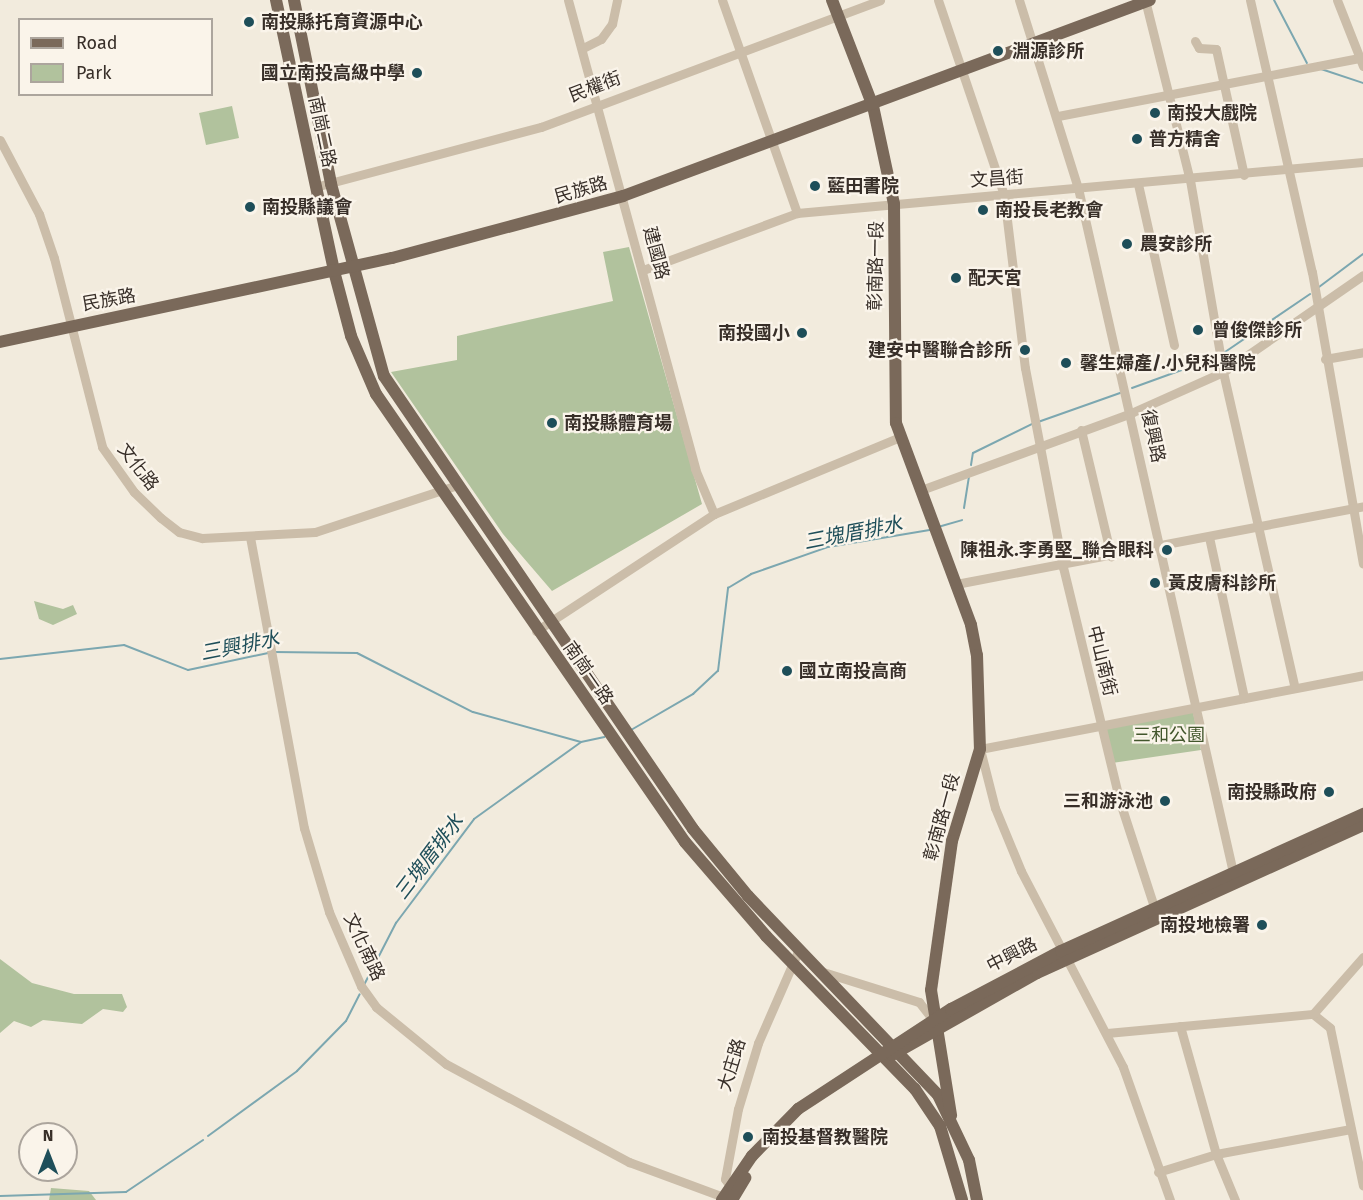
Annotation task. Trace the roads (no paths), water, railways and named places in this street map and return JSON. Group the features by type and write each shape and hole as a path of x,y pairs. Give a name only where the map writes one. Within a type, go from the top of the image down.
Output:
{"main road":[{"name":"南崗二路","path":"276,0 334,271"},
{"name":"南崗二路","path":"294,0 331,184 351,267"},
{"name":"彰南路一段","path":"832,0 873,106 894,204 892,384 900,437 975,637 980,749 952,840 936,929 934,1024 951,1116 977,1200"},
{"name":"民族路","path":"0,342 334,271 624,196 1036,47 1147,0"},
{"name":"南崗一路","path":"351,267 384,376 693,829 820,971 896,1047"},
{"name":"南崗一路","path":"334,271 363,370 440,491 536,631 685,842 792,962 882,1056"},
{"name":"中興路","path":"1235,879 1363,814"},
{"name":"中興路","path":"728,1195 798,1109 934,1024 1063,955 1363,825"},
{"name":"彰南路一段","path":"896,1047 951,1116"},
{"path":"882,1056 915,1089 940,1126 962,1200"}],"street":[{"name":"建國路","path":"568,0 624,196 694,469 714,514"},
{"path":"583,48 601,39 612,24 617,0"},
{"path":"722,0 797,213"},
{"name":"民權街","path":"315,187 521,132 880,0"},
{"name":"中山南街","path":"938,0 1004,195 1038,446 1063,567 1100,725 1156,913"},
{"name":"復興路","path":"1019,0 1058,116 1077,188 1131,413 1235,879"},
{"path":"1147,0 1190,180 1223,372 1295,688"},
{"path":"1250,0 1290,171 1363,564"},
{"path":"1058,116 1170,92 1362,62 1337,0"},
{"path":"1353,40 1363,37"},
{"path":"1195,41 1199,48 1216,49 1244,175"},
{"name":"文化路","path":"0,140 39,214 98,438 134,492 179,532 202,538 250,537 343,527 457,485"},
{"name":"文昌街","path":"643,270 797,213 1290,171 1363,162"},
{"path":"1138,184 1151,258 1174,345"},
{"path":"921,490 1131,413 1223,372 1363,278"},
{"path":"1325,359 1363,352"},
{"path":"1081,430 1110,556"},
{"path":"536,631 714,514 900,437"},
{"path":"956,584 1063,567 1363,506"},
{"name":"文化南路","path":"250,537 303,828 329,912 360,986 376,1007 446,1064 629,1162 728,1195"},
{"path":"1209,537 1244,699"},
{"path":"1170,1200 1107,1033 1063,955 1000,818 980,749 1363,675"},
{"name":"大庄路","path":"728,1195 738,1109 758,1042 799,948"},
{"path":"1107,1033 1313,1014 1363,957"},
{"path":"820,971 919,1002 934,1024"},
{"path":"1313,1014 1330,1028 1363,1186"},
{"path":"1180,1026 1216,1154 1236,1200"},
{"path":"1158,1172 1216,1154 1351,1129"}],"waterway":[{"name":"三塊厝排水","path":"1274,0 1307,63"},
{"name":"三塊厝排水","path":"1321,69 1363,83"},
{"name":"三塊厝排水","path":"1319,287 1363,254"},
{"name":"三塊厝排水","path":"1225,352 1310,294"},
{"name":"三塊厝排水","path":"1132,388 1215,358"},
{"name":"三塊厝排水","path":"1038,422 1120,393"},
{"name":"三塊厝排水","path":"971,465 973,453 1032,424"},
{"name":"三塊厝排水","path":"964,508 969,477"},
{"name":"三塊厝排水","path":"938,527 962,520"},
{"name":"三塊厝排水","path":"631,730 693,694 718,671 728,588 751,574 828,547 930,530"},
{"name":"三興排水","path":"0,659 124,645 188,670 268,653"},
{"name":"三興排水","path":"274,652 357,653 473,712 581,742"},
{"name":"三塊厝排水","path":"365,983 396,923 474,819 581,742 604,737"},
{"name":"三塊厝排水","path":"208,1136 297,1071 346,1021 360,994"},
{"name":"三塊厝排水","path":"0,1196 126,1192 203,1140"}],"place":[{"name":"南投縣托育資源中心","path":"249,22"},
{"name":"淵源診所","path":"998,51"},
{"name":"國立南投高級中學","path":"417,73"},
{"name":"南投大戲院","path":"1155,113"},
{"name":"普方精舍","path":"1137,139"},
{"name":"藍田書院","path":"815,186"},
{"name":"南投縣議會","path":"250,207"},
{"name":"南投長老教會","path":"983,210"},
{"name":"農安診所","path":"1127,244"},
{"name":"配天宮","path":"956,278"},
{"name":"曾俊傑診所","path":"1198,330"},
{"name":"南投國小","path":"802,333"},
{"name":"建安中醫聯合診所","path":"1025,350"},
{"name":"馨生婦產/.小兒科醫院","path":"1066,363"},
{"name":"南投縣體育場","path":"552,423"},
{"name":"陳祖永.李勇堅_聯合眼科","path":"1167,550"},
{"name":"黃皮膚科診所","path":"1155,583"},
{"name":"國立南投高商","path":"787,671"},
{"name":"南投縣政府","path":"1329,792"},
{"name":"三和游泳池","path":"1165,801"},
{"name":"南投地檢署","path":"1262,925"},
{"name":"南投基督教醫院","path":"748,1137"}],"park label":[{"name":"三和公園","path":"1169,735"}]}
